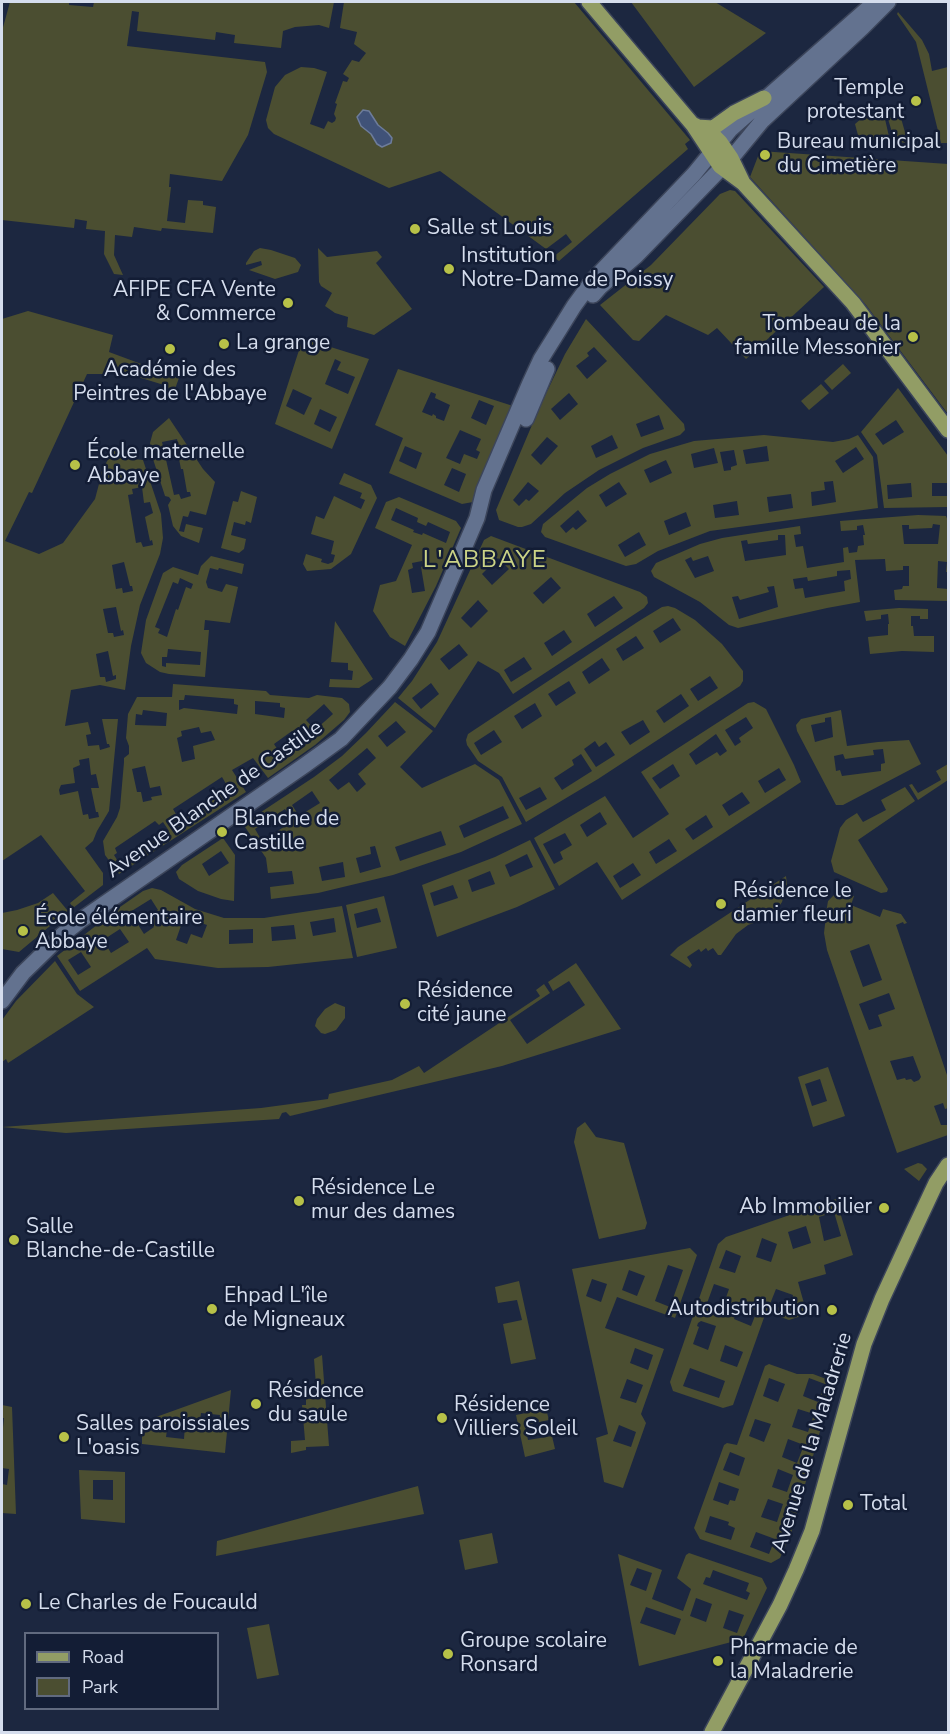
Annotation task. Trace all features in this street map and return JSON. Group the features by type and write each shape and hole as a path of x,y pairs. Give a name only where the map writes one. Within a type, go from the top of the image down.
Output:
{"main road":[{"path":"589,2 716,148 743,183 853,303 948,430"},
{"path":"695,126 713,128 734,113 764,98"},
{"name":"Avenue de la Maladrerie","path":"712,1732 780,1605 796,1570 812,1531 864,1344 913,1232 936,1183 948,1165"}],"street":[{"name":"Avenue Blanche de Castille","path":"2,1001 23,972 62,935 340,739 390,687 428,632 477,518 484,490 529,385 574,306 593,280 734,126 874,2"},
{"name":"Avenue Blanche de Castille","path":"477,518 492,495 548,367 581,311 600,286 636,256 727,162 762,121 888,2"}],"green space":[{"path":"10,2 69,2 69,5 93,7 94,2 334,2 329,28 319,25 295,27 283,31 281,48 234,43 235,35 216,32 215,40 137,31 139,12 132,11 127,46 265,62 267,72 248,135 222,181 170,174 169,187 171,187 167,221 185,223 188,200 203,201 203,205 216,207 213,233 162,228 161,231 134,227 132,237 115,235 114,255 123,275 114,274 104,254 105,231 86,229 87,221 75,219 74,228 2,220 2,31"},
{"path":"344,2 574,2 690,140 685,144 688,149 559,261 553,257 572,242 566,234 546,249 440,171 389,188 274,134 268,128 266,120 275,87 285,75 301,67 327,72 310,124 324,129 328,121 332,123 335,121 334,114 337,104 335,103 343,81 347,82 349,78 343,74 352,60 359,62 366,53 354,44 357,32 340,28"},
{"path":"631,2 715,2 766,33 694,87"},
{"path":"898,12 922,40 929,54 932,71 948,67 948,143 941,143 916,42 897,14"},
{"path":"886,112 889,114 885,119 890,141 859,139 855,124 862,118 865,120 867,117 870,120 874,115 879,114 881,117"},
{"path":"901,118 908,143 895,142 888,119"},
{"path":"760,151 948,164 948,414 866,305 750,177"},
{"path":"730,190 735,191 824,287 746,359 717,328 708,335 666,315 639,341 633,340 600,305 651,265 720,194"},
{"path":"260,248 295,258 301,265 298,272 275,279 249,270 262,265 261,261 246,265 254,251"},
{"path":"318,248 327,257 377,251 382,257 376,263 412,309 374,335 347,327 348,317 335,313 325,306 332,293 319,282"},
{"path":"28,311 113,335 109,352 179,378 175,389 167,395 164,385 128,374 87,374 32,493 29,492 5,541 39,554 63,543 95,499 99,484 97,480 113,450 133,459 143,460 161,514 163,538 160,554 140,605 125,690 100,685 71,690 65,726 88,722 91,734 86,735 88,746 99,745 100,750 110,747 107,744 102,719 118,719 109,811 93,841 85,848 103,873 103,885 73,908 70,903 85,891 41,835 2,861 2,319","holes":["142,487 144,503 150,502 153,513 145,517 153,545 143,547 141,542 136,543 128,495 133,494 132,489","124,562 133,591 123,593 122,588 116,589 112,565","116,607 124,635 114,637 113,633 108,633 103,609","108,651 113,676 116,675 116,679 106,682 105,677 100,677 96,654","89,758 91,775 96,774 99,788 91,788 99,817 89,819 88,814 83,815 78,791 60,795 61,785 75,783 73,768 80,765 79,760"]},
{"path":"586,319 684,424 685,430 680,435 643,448 599,470 565,493 531,524 518,527 499,520 496,510 540,406 565,354","holes":["594,347 607,361 587,379 576,366 589,356 587,353","569,393 578,404 560,420 551,409","659,415 664,429 641,437 636,424","612,435 618,448 596,458 591,446","547,437 558,446 541,465 531,455","528,482 539,491 529,501 526,499 519,506 513,500"]},
{"path":"305,339 369,359 332,449 275,424 301,344","holes":["335,359 341,362 337,370 355,377 348,394 325,384","293,389 312,398 304,415 286,406","320,409 337,417 330,432 314,424"]},
{"path":"843,364 851,373 832,390 824,381"},
{"path":"398,369 513,406 473,502 462,504 389,473 403,438 375,425","holes":["431,392 436,394 435,398 450,405 444,421 433,414 432,416 422,412","479,400 494,406 486,425 471,418","460,430 481,439 476,450 480,452 477,459 464,454 460,464 446,458","405,446 422,453 416,469 399,461","452,468 466,474 459,492 444,485"]},
{"path":"821,384 829,393 809,410 801,401"},
{"path":"898,388 948,456 948,483 932,483 932,496 948,496 948,507 884,508 877,455 861,432","holes":["896,420 904,432 883,445 875,434","911,483 912,497 888,499 887,485"]},
{"path":"169,418 203,469 215,482 206,515 190,511 188,517 183,516 179,531 184,532 186,524 203,528 199,543 181,536 173,526 168,505 171,500 165,496 152,456 150,443 153,432","holes":["177,439 178,444 176,444 181,469 183,469 187,492 190,492 191,496 181,499 179,494 174,495 162,442"]},
{"path":"764,435 833,442 858,435 873,457 878,508 710,531 658,551 636,564 626,566 545,537 541,532 543,524 587,488 610,474 650,454 694,441","holes":["767,446 769,461 746,464 743,450","856,447 864,459 843,473 835,461","714,448 718,463 694,468 691,454","734,450 737,465 731,467 731,470 724,471 720,452","666,460 672,473 650,483 644,470","833,481 836,502 812,506 811,492 825,490 824,482","619,482 627,494 606,507 599,495","791,494 793,508 769,512 767,497","737,501 739,515 715,518 713,505","578,510 587,521 576,530 573,527 566,533 560,526","686,512 691,526 669,535 664,521","639,532 646,545 625,557 618,545"]},
{"path":"344,473 371,485 377,498 351,554 331,569 307,571 303,564 306,554 322,559 321,562 328,564 333,562 335,555 331,554 334,541 311,534 316,516 324,519 334,496 361,509 365,500 360,498 362,493 339,484"},
{"path":"241,491 257,497 251,523 246,521 245,525 234,522 231,535 246,539 244,549 239,553 221,548 233,501 238,502"},
{"path":"399,497 456,521 461,528 436,586 405,646 390,637 373,611 380,585 396,581 412,545 375,528 386,502","holes":["396,508 418,518 417,522 426,526 428,522 450,532 446,543 423,533 422,535 413,532 414,530 391,520","422,561 425,591 412,593 408,570 413,568 412,563"]},
{"path":"918,515 946,516 948,521 948,572 946,572 947,562 938,561 937,588 948,589 948,601 895,600 894,590 909,586 909,566 903,566 903,570 886,571 885,559 855,560 860,602 738,628 729,625 700,602 654,577 651,571 656,563 700,544 722,538 800,526 801,534 794,535 796,547 803,546 807,568 844,562 843,548 848,547 849,553 857,552 858,546 864,545 863,535 865,535 863,525 857,526 857,530 841,531 840,521","holes":["933,524 940,525 938,544 904,544 902,525 909,525 909,529 932,528","778,535 785,535 786,555 745,561 741,541 747,540 748,544 778,540","708,556 714,571 695,578 685,560 691,557 693,561","850,570 851,579 844,581 845,591 805,598 803,588 795,589 793,579 807,577 808,581 837,576 837,571","774,586 778,607 739,619 732,597 738,596 740,600 769,592 767,587"]},
{"path":"491,536 640,592 647,597 648,603 644,608 513,694 499,673 478,661 435,728 398,698 437,642 484,540","holes":["498,558 509,569 492,585 482,574","551,577 561,588 543,604 533,593","614,596 623,608 595,627 587,614","478,600 488,611 471,628 461,618","564,630 572,642 552,656 544,643","459,644 468,655 449,670 440,659","524,657 532,669 511,682 504,670","431,683 439,694 421,709 412,698"]},
{"path":"211,556 244,564 242,574 210,568 206,582 208,588 222,592 226,584 238,587 230,623 205,620 204,630 209,630 205,677 160,672 146,663 141,653 146,620 163,573 173,567 198,575 201,566","holes":["180,578 193,584 191,589 186,587 167,637 158,633 160,629 155,627 173,582 178,584","168,649 201,652 200,665 166,663 166,667 162,666 162,657 167,657"]},
{"path":"662,607 675,608 695,620 722,644 743,671 743,681 740,686 598,779 526,822 502,777 478,761 467,745 468,734","holes":["673,618 681,630 660,643 653,631","636,636 644,648 623,661 616,649","602,658 610,670 589,684 582,672","710,676 718,688 698,701 690,689","569,681 576,693 556,706 548,694","681,694 689,706 664,723 656,711","535,703 542,716 522,729 514,716","643,720 650,732 630,745 621,732","494,730 502,742 481,755 474,743","595,741 599,747 606,742 615,755 596,767 584,749","581,754 592,771 562,790 554,778 574,765 572,760","540,787 547,799 526,810 519,798"]},
{"path":"899,608 928,609 928,619 911,616 911,626 913,626 914,636 934,636 934,652 902,651 870,654 868,637 888,635 888,614 881,615 881,619 866,621 864,611"},
{"path":"335,621 373,679 359,688 329,687 330,679 352,680 353,671 348,670 348,663 331,662"},
{"path":"173,684 266,691 270,695 295,697 309,698 317,695 342,698 349,704 350,712 315,745 268,778 253,758 232,770 246,792 119,874 105,855 103,841 120,808 124,758 129,754 126,738 128,714 137,697 172,697","holes":["185,695 234,699 234,704 238,705 237,714 184,708 179,710 179,700 184,700","255,701 280,703 280,707 285,708 284,718 255,714","324,704 333,714 315,730 306,720","143,710 167,713 166,726 135,725 136,714 142,715","199,727 201,733 211,731 215,740 193,746 195,759 182,762 177,738 182,736 181,731","292,731 300,742 281,755 274,744","145,766 150,788 160,786 162,795 151,797 152,800 143,802 141,792 137,792 132,769","222,777 229,789 210,804 180,821 173,809","155,821 159,825 163,822 169,831 119,863 114,855 117,853 115,848"]},
{"path":"395,702 433,731 400,767 422,788 475,764 499,780 522,824 461,852 393,875 318,893 271,899 270,887 294,884 292,871 268,873 266,858 243,824 314,777 342,756","holes":["396,721 406,732 387,747 378,736","367,748 376,758 358,774 366,784 357,792 349,782 338,790 329,780","312,791 320,803 299,816 292,805","503,806 509,818 464,838 459,826","285,809 293,821 262,841 255,829","441,831 446,845 400,861 395,847","375,846 381,867 360,873 356,858 371,854 370,847","343,862 345,877 322,881 319,867"]},
{"path":"754,702 766,709 801,782 622,900 597,862 559,886 534,838 605,796 633,838 669,814 641,772 748,703","holes":["746,717 753,728 739,738 741,742 735,746 725,730","716,734 727,751 720,756 717,752 696,765 689,754","673,764 680,776 660,789 652,778","779,768 786,780 765,793 758,781","742,792 750,803 729,816 722,805","600,812 607,824 587,837 580,825","706,815 713,827 693,840 685,829","565,833 572,845 560,852 563,859 554,864 543,844","669,839 677,851 656,864 649,852","633,863 641,875 620,888 613,876"]},
{"path":"841,710 847,746 909,740 921,764 843,805 836,805 797,731 796,725 801,719","holes":["831,717 833,737 815,742 811,725 825,722 825,718","883,749 885,763 881,764 881,771 842,776 840,770 836,771 834,756 843,754 845,759 874,755 873,750"]},
{"path":"948,764 948,780 918,800 909,785 912,784 918,793 941,780 936,771"},
{"path":"905,787 915,801 858,840 888,889 887,892 881,893 834,872 831,861 840,828 846,820 857,813 863,822 886,810 881,800"},
{"path":"223,838 235,855 234,901 198,891 179,879 176,872 182,865","holes":["221,851 229,863 209,876 202,864"]},
{"path":"530,840 555,889 517,907 437,937 422,885 495,857","holes":["527,854 533,867 510,877 505,865","490,871 495,884 472,892 468,880","453,885 458,898 434,906 430,893"]},
{"path":"786,876 787,885 782,902 776,911 771,917 748,925 736,934 721,955 718,955 713,948 708,951 706,948 701,952 699,949 687,957 692,965 690,968 670,955 678,947"},
{"path":"152,888 161,890 195,909 224,918 264,918 342,906 353,958 268,967 218,968 155,959 147,948 80,991 57,956 143,891","holes":["151,899 158,910 147,917 154,927 144,934 130,912","184,917 207,925 202,938 191,934 187,944 176,940","334,918 336,932 313,936 310,922","294,925 296,939 272,941 271,927","120,929 129,942 111,953 103,940","253,929 253,943 229,944 229,930","81,952 91,967 78,975 68,960"]},
{"path":"837,892 854,896 851,905 880,917 883,909 901,914 907,923 896,925 948,1078 948,1108 945,1109 943,1103 934,1106 941,1125 948,1125 948,1135 897,1153 827,950 824,933 828,901","holes":["869,944 882,980 863,987 850,951","889,993 895,1009 878,1015 882,1026 869,1030 859,1004","913,1056 921,1077 914,1082 905,1078 897,1080 890,1061"]},
{"name":"École élémentaire Abbaye","path":"53,893 68,911 19,952 2,949 2,913 38,903"},
{"path":"384,896 397,948 357,957 346,905","holes":["377,908 381,922 357,928 354,914"]},
{"path":"55,961 77,994 94,1007 8,1063 6,1059 2,1062 2,1020 16,1001"},
{"path":"576,963 621,1029 502,1066 290,1116 286,1112 282,1113 279,1119 66,1133 2,1127 261,1108 328,1099 329,1094 392,1080 419,1066 424,1073 540,996 536,990 544,984 550,993 510,1020 527,1044 585,1005 569,981 553,991 548,982"},
{"path":"335,1003 345,1007 345,1018 336,1030 321,1033 315,1026 317,1019 325,1009"},
{"path":"828,1067 845,1116 813,1127 798,1077","holes":["820,1079 827,1101 812,1106 805,1084"]},
{"path":"585,1122 596,1137 624,1143 647,1223 645,1229 599,1239 574,1142 577,1128"},
{"path":"918,1163 927,1169 919,1181 904,1169"},
{"path":"836,1199 853,1255 824,1265 826,1274 798,1282 807,1314 789,1320 766,1312 733,1405 723,1408 673,1391 670,1382 718,1244 726,1237","holes":["834,1212 841,1236 824,1241 819,1217","806,1226 811,1243 793,1249 788,1232","762,1238 777,1244 771,1262 756,1257","726,1250 741,1256 735,1273 719,1268","714,1284 729,1289 721,1312 706,1306","776,1289 793,1295 788,1311 770,1304","739,1304 757,1311 751,1326 734,1319","701,1321 716,1326 708,1350 693,1344 699,1327 697,1326","725,1345 743,1352 737,1367 720,1361","690,1368 725,1381 719,1398 683,1386"]},
{"path":"690,1248 697,1255 675,1318 617,1297 605,1328 664,1349 641,1414 646,1423 623,1488 604,1482 596,1438 608,1434 572,1269","holes":["668,1265 683,1270 670,1307 655,1301","629,1270 645,1276 637,1296 622,1290","592,1279 607,1284 601,1302 586,1296","635,1348 653,1355 648,1370 630,1363","627,1379 643,1385 636,1403 620,1398","619,1425 636,1432 631,1447 613,1441"]},
{"path":"519,1281 536,1359 511,1364 503,1324 522,1320 517,1300 498,1303 495,1287"},
{"path":"322,1355 329,1446 306,1447 306,1450 291,1453 291,1441 305,1440 302,1405 306,1405 306,1399 317,1398 314,1359"},
{"path":"769,1364 797,1374 813,1374 834,1382 791,1534 780,1558 771,1563 700,1539 694,1528 724,1445 727,1443 737,1445 765,1366","holes":["769,1378 785,1384 778,1402 763,1396","809,1378 825,1384 818,1402 803,1396","798,1409 814,1414 808,1432 792,1427","755,1419 771,1424 764,1442 749,1436","788,1439 804,1445 797,1463 782,1457","730,1452 745,1458 739,1476 723,1470","778,1469 793,1475 787,1492 772,1487","719,1482 739,1489 735,1501 730,1500 728,1505 713,1500","768,1499 783,1504 777,1522 761,1517","710,1516 729,1522 728,1525 735,1528 731,1540 705,1532","756,1532 775,1539 769,1554 750,1547"]},
{"path":"231,1390 225,1453 142,1444 142,1435 156,1417","holes":["201,1413 220,1415 218,1431 199,1429","168,1423 185,1425 184,1439 166,1437"]},
{"path":"2,1405 12,1407 16,1514 2,1513 2,1484 7,1485 9,1469 2,1468 4,1418 2,1418"},
{"path":"546,1409 549,1420 525,1425 528,1440 552,1436 555,1449 525,1457 516,1415"},
{"path":"79,1470 125,1472 125,1523 81,1519","holes":["93,1480 113,1480 113,1500 93,1499"]},
{"path":"418,1486 424,1514 216,1556 217,1541"},
{"path":"492,1533 498,1563 465,1570 459,1540"},
{"path":"689,1553 762,1578 767,1588 743,1639 639,1666 618,1554 662,1570 652,1599 683,1611 691,1589 677,1578 686,1555","holes":["637,1568 652,1573 646,1591 630,1585","713,1570 749,1583 746,1591 750,1593 747,1600 703,1584 706,1577 710,1578","696,1598 712,1604 706,1622 690,1616","646,1607 681,1619 675,1635 640,1623","729,1610 744,1615 737,1633 723,1628"]},
{"path":"269,1624 279,1675 257,1679 247,1628"}],"water":[{"path":"363,110 369,111 378,125 388,133 392,138 391,143 382,147 361,126 357,117"}],"place":[{"name":"Temple protestant","path":"916,101"},
{"name":"Bureau municipal du Cimetière","path":"765,155"},
{"name":"Salle st Louis","path":"415,229"},
{"name":"Institution Notre-Dame de Poissy","path":"449,269"},
{"name":"AFIPE CFA Vente & Commerce","path":"288,303"},
{"name":"Tombeau de la famille Messonier","path":"913,337"},
{"name":"La grange","path":"224,344"},
{"name":"Académie des Peintres de l'Abbaye","path":"170,349"},
{"name":"École maternelle Abbaye","path":"75,465"},
{"name":"Blanche de Castille","path":"222,832"},
{"name":"Résidence le damier fleuri","path":"721,904"},
{"name":"École élémentaire Abbaye","path":"23,931"},
{"name":"Résidence cité jaune","path":"405,1004"},
{"name":"Résidence Le mur des dames","path":"299,1201"},
{"name":"Ab Immobilier","path":"884,1208"},
{"name":"Salle Blanche-de-Castille","path":"14,1240"},
{"name":"Ehpad L'île de Migneaux","path":"212,1309"},
{"name":"Autodistribution","path":"832,1310"},
{"name":"Résidence du saule","path":"256,1404"},
{"name":"Résidence Villiers Soleil","path":"442,1418"},
{"name":"Salles paroissiales L'oasis","path":"64,1437"},
{"name":"Total","path":"848,1505"},
{"name":"Le Charles de Foucauld","path":"26,1604"},
{"name":"Groupe scolaire Ronsard","path":"448,1654"},
{"name":"Pharmacie de la Maladrerie","path":"718,1661"}],"district":[{"name":"L'ABBAYE","path":"485,561"}]}
